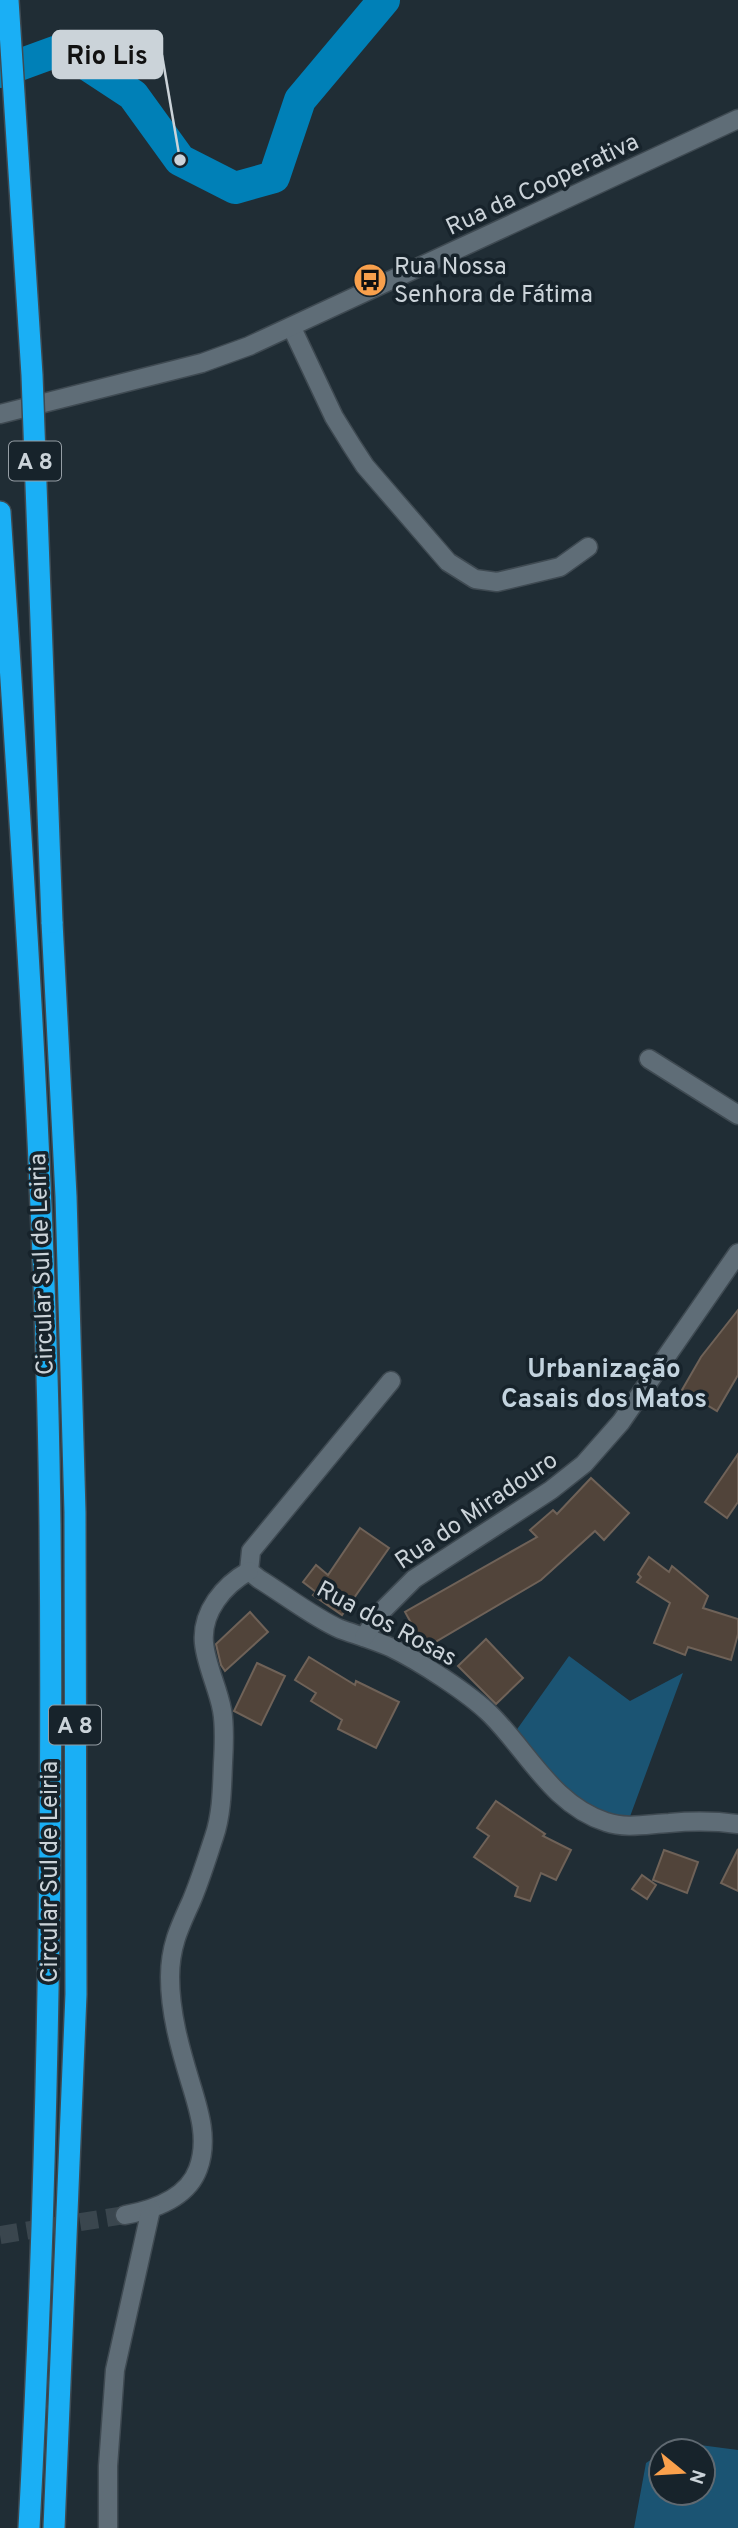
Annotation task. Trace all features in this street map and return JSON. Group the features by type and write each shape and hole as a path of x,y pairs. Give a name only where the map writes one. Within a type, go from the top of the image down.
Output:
{"highway":[{"name":"Circular Sul de Leiria","path":"8,0 32,375 52,922 66,1196 75,1512 76,1994 54,2528"},
{"name":"Circular Sul de Leiria","path":"0,512 27,927 40,1199 50,1522 49,1995 29,2528"}],"street":[{"name":"Rua da Cooperativa","path":"0,414 202,363 249,346 738,119"},
{"path":"292,328 334,417 358,456 448,562 475,579 497,582 560,568 588,547"},
{"path":"649,1059 738,1115"},
{"name":"Rua do Miradouro","path":"365,1637 381,1612 414,1579 551,1490 584,1464 621,1422 738,1252"},
{"path":"125,2215 165,2204 189,2183 197,2172 202,2154 199,2106 173,2020 170,1965 172,1945 194,1893 219,1816 223,1769 222,1713 204,1643 205,1628 217,1599 233,1579 249,1571 251,1551 391,1381"},
{"name":"Rua dos Rosas","path":"249,1571 339,1628 396,1650 478,1702 506,1731 537,1772 567,1801 591,1816 604,1822 628,1826 699,1821 738,1824"},
{"path":"108,2528 107,2466 115,2370 151,2209"}],"shaded area":[{"path":"569,1656 630,1701 683,1673 628,1822 581,1807 513,1735"},
{"path":"717,2447 738,2450 738,2528 634,2528 646,2463 647,2507 717,2507"}],"building":[{"path":"738,1310 738,1375 717,1411 682,1390 701,1357"},
{"path":"738,1454 738,1502 727,1518 705,1502"},
{"path":"591,1478 629,1513 604,1540 595,1531 541,1580 425,1648 405,1612 537,1537 530,1530 553,1510 557,1514"},
{"path":"360,1528 389,1548 342,1615 313,1595 316,1592 303,1582 316,1565 328,1575"},
{"path":"649,1557 669,1572 672,1566 708,1596 703,1608 738,1619 738,1634 731,1660 688,1647 685,1655 654,1643 670,1603 637,1582 641,1577 638,1574"},
{"path":"250,1612 268,1632 225,1671 216,1644"},
{"path":"486,1639 523,1678 496,1704 458,1666"},
{"path":"309,1657 355,1685 356,1681 399,1702 376,1748 338,1729 342,1720 311,1701 316,1693 295,1680"},
{"path":"257,1663 285,1676 261,1725 234,1711"},
{"path":"496,1801 545,1834 543,1836 571,1850 556,1880 541,1873 530,1901 515,1896 518,1887 474,1857 489,1836 477,1828"},
{"path":"738,1849 738,1891 721,1883"},
{"path":"664,1850 698,1862 687,1893 653,1880"},
{"path":"642,1875 656,1885 647,1899 632,1889"}],"waterway":[{"path":"0,72 63,49 133,95 180,160 235,188 274,177 300,100 384,0"}],"tunnel":[{"path":"0,2235 125,2215"}],"place":[{"name":"Rio Lis","path":"180,160"},
{"name":"Rua Nossa Senhora de Fátima","path":"370,280"}],"district":[{"name":"Urbanização Casais dos Matos","path":"604,1383"}]}
